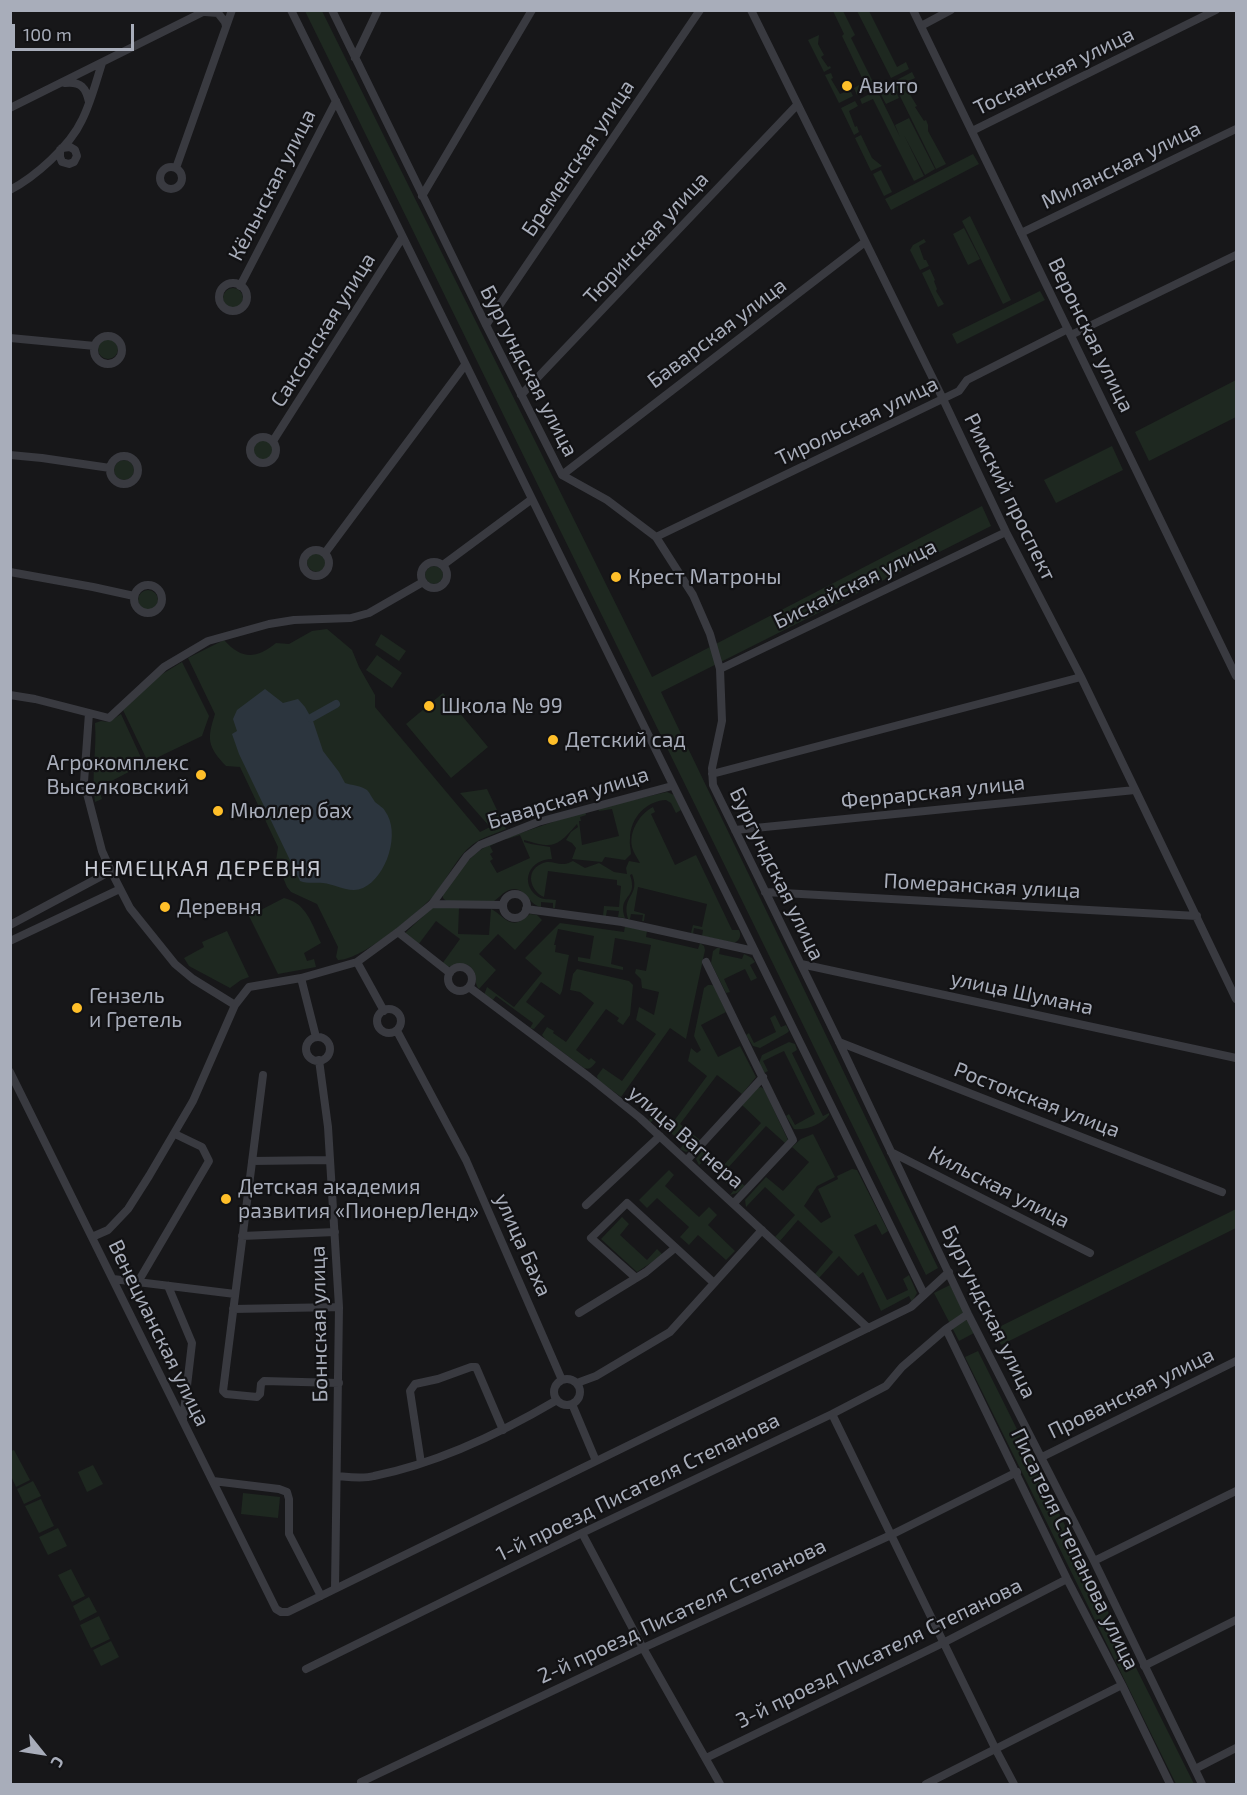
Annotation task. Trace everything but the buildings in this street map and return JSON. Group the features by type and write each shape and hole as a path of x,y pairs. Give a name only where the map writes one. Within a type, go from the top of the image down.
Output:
{"street":[{"path":"176,168 232,10"},
{"path":"291,10 924,1294"},
{"name":"Бургундская улица","path":"332,10 486,326 562,475 607,500 656,537 693,595 710,634 720,669 722,721 712,768 713,785 839,1042 968,1314 1094,1561 1202,1785"},
{"path":"355,58 378,10"},
{"path":"422,196 532,10"},
{"name":"Бременская улица","path":"486,326 700,10"},
{"name":"Римский проспект","path":"752,10 1006,532 1081,677 1236,999"},
{"name":"Веронская улица","path":"913,10 1236,676"},
{"path":"921,26 951,10"},
{"name":"Тосканская улица","path":"972,131 1216,10"},
{"path":"10,108 206,11 218,13 225,22 226,28"},
{"path":"10,190 41,169 61,149 81,122 102,63"},
{"path":"61,83 73,82 82,85 86,89 89,102"},
{"name":"Кёльнская улица","path":"240,286 336,101"},
{"name":"Тюринская улица","path":"521,395 797,105"},
{"name":"Миланская улица","path":"1021,233 1236,129"},
{"name":"Саксонская улица","path":"273,441 402,238"},
{"name":"Баварская улица","path":"562,475 865,242"},
{"name":"Тирольская улица","path":"656,537 943,399 962,389 967,380 1236,255"},
{"path":"10,338 95,346"},
{"path":"325,553 465,365"},
{"path":"10,455 110,468"},
{"path":"443,566 532,499"},
{"name":"Бискайская улица","path":"720,669 1006,532"},
{"path":"431,562 440,563 443,566 447,575 442,585 431,588 423,582 421,573 424,566 431,562"},
{"path":"10,572 134,596"},
{"path":"10,694 110,718 164,667 208,641 269,624 294,620 351,618 369,613 423,582"},
{"path":"712,774 1081,677"},
{"path":"89,713 84,782 102,851 111,871 130,908 176,964 193,979 235,1005 206,1074 175,1134 128,1209 108,1230 92,1237"},
{"name":"Баварская улица","path":"235,1005 249,987 301,978 357,962 432,904 467,856 480,844 538,822 672,786"},
{"name":"Феррарская улица","path":"735,830 1135,790"},
{"path":"10,925 111,871"},
{"path":"10,941 120,889"},
{"name":"Померанская улица","path":"765,892 1197,916"},
{"path":"517,894 526,901 526,909 522,916 515,918 505,913 503,905 506,898 517,894"},
{"path":"432,904 503,905"},
{"path":"526,909 622,922 754,951"},
{"path":"398,932 450,973"},
{"path":"357,962 384,1011"},
{"path":"706,962 793,1140 734,1203"},
{"name":"улица Шумана","path":"801,964 1236,1058"},
{"path":"458,967 466,969 472,978 469,987 460,991 453,989 448,982 450,973 458,967"},
{"path":"301,978 316,1037"},
{"name":"улица Вагнера","path":"469,987 589,1077 660,1136 867,1328"},
{"path":"391,1009 398,1013 401,1024 397,1031 389,1033 379,1028 377,1020 384,1011 391,1009"},
{"name":"улица Баха","path":"397,1031 466,1160 562,1380"},
{"path":"316,1037 326,1040 329,1047 327,1056 319,1060 310,1058 306,1052 308,1042 316,1037"},
{"name":"Ростокская улица","path":"839,1042 1222,1192"},
{"name":"Боннская улица","path":"319,1060 328,1127 339,1307 335,1588"},
{"name":"Венецианская улица","path":"10,1072 276,1609 288,1612 321,1596"},
{"path":"263,1076 223,1387 226,1394 257,1397 264,1381 339,1383"},
{"path":"687,1160 763,1077"},
{"path":"138,1282 209,1161 202,1147 175,1134"},
{"path":"586,1205 660,1136"},
{"name":"Кильская улица","path":"891,1152 1090,1253"},
{"path":"252,1161 329,1160"},
{"path":"636,1278 591,1238 627,1203 714,1283"},
{"path":"577,1383 596,1376 670,1332 762,1230"},
{"path":"243,1236 335,1232"},
{"path":"579,1312 646,1272 675,1248"},
{"path":"213,1481 287,1492 289,1534 321,1596 911,1307 949,1272"},
{"path":"113,1280 235,1294"},
{"path":"168,1286 192,1343 183,1420"},
{"path":"233,1310 339,1307"},
{"name":"1-й проезд Писателя Степанова","path":"306,1669 886,1386 902,1366 946,1329 968,1314"},
{"name":"Писателя Степанова улица","path":"946,1329 1170,1785"},
{"name":"Прованская улица","path":"1042,1457 1236,1361"},
{"path":"421,1463 410,1391 415,1384 476,1367 503,1430"},
{"path":"571,1379 577,1383 580,1387 579,1399 572,1404 564,1405 554,1393 555,1389 562,1380 571,1379"},
{"path":"338,1476 372,1477 444,1457 524,1420 558,1400"},
{"path":"572,1404 596,1461"},
{"path":"832,1414 1014,1785"},
{"name":"2-й проезд Писателя Степанова","path":"362,1782 643,1647 891,1535 1017,1472"},
{"path":"1094,1561 1236,1491"},
{"path":"582,1533 720,1785"},
{"name":"3-й проезд Писателя Степанова","path":"706,1758 943,1643 1067,1579"},
{"path":"1144,1666 1236,1620"},
{"path":"926,1785 1122,1685"},
{"path":"1195,1769 1236,1748"}],"shaded area":[{"path":"305,11 322,11 652,677 982,506 991,526 661,692 938,1268 926,1275"},
{"path":"833,11 843,11 855,35 851,38 875,86 857,95 854,88 864,82"},
{"path":"857,11 869,11 897,67 906,62 909,69 891,78"},
{"path":"819,35 818,44 824,55 821,57 831,68 824,72 808,40"},
{"path":"912,72 915,78 905,83 906,88 917,106 915,107 924,121 926,120 928,131 946,164 936,169 893,82"},
{"path":"831,73 833,78 831,79 840,94 850,90 853,96 839,103 825,75"},
{"path":"891,82 899,98 886,104 878,89"},
{"path":"877,90 900,137 895,125 909,118 935,169 925,175 904,135 924,176 914,181 873,99 862,104 860,99"},
{"path":"855,101 858,106 849,111 859,132 854,135 841,108"},
{"path":"861,135 872,158 882,166 871,171 855,138"},
{"path":"973,154 979,164 891,210 885,199"},
{"path":"881,170 892,192 884,196 873,174"},
{"path":"970,216 1011,300 1003,304 962,221"},
{"path":"964,228 980,259 968,265 953,234"},
{"path":"924,239 926,242 919,246 929,266 920,270 910,250 913,245"},
{"path":"930,269 935,280 936,291 944,304 938,307 922,273"},
{"path":"233,288 240,291 243,298 240,305 233,308 226,305 223,298 226,291"},
{"path":"1040,291 1045,300 957,344 952,334"},
{"path":"108,339 115,342 118,349 115,356 108,359 101,356 98,349 101,342"},
{"path":"1236,380 1236,417 1149,461 1135,432"},
{"path":"263,440 270,443 273,450 270,457 263,460 256,457 253,450 256,443"},
{"path":"1112,446 1123,470 1056,503 1044,480"},
{"path":"124,460 131,463 134,470 131,477 124,480 117,477 114,470 117,463"},
{"path":"317,552 324,555 327,562 324,569 317,572 310,569 307,562 310,555"},
{"path":"430,566 438,566 443,571 441,582 430,584 425,579 425,571"},
{"path":"148,590 155,593 158,600 155,607 148,610 141,607 138,600 141,593"},
{"path":"327,629 352,650 375,695 375,707 480,832 490,827 460,793 487,789 506,829 472,845 457,861 436,893 390,934 361,952 338,960 336,957 338,947 317,904 291,892 287,887 276,861 278,847 240,767 226,766 212,747 210,736 215,714 188,658 224,640 237,651 249,655 262,652 276,643 289,644 312,631"},
{"path":"381,634 406,651 399,661 375,645"},
{"path":"377,655 402,673 392,688 366,670"},
{"path":"182,662 209,716 202,736 148,762 123,710 159,676"},
{"path":"265,689 283,703 298,699 313,721 323,751 345,783 367,790 390,820 391,842 385,864 379,874 363,888 353,890 300,881 239,754 232,734 237,731 233,719 237,710"},
{"path":"443,693 488,747 451,778 406,724"},
{"path":"121,714 144,764 100,787 102,799 95,802 95,723 109,722"},
{"path":"667,792 674,795 681,810 676,813 671,803 666,800 652,804 640,812 631,831 631,854 625,860 605,857 602,862 572,859 576,848 566,840 578,827 577,824 554,844 542,845 524,840 531,844 550,847 552,859 538,863 533,867 528,878 537,896 556,900 555,908 553,908 553,903 541,902 541,907 536,905 522,892 514,889 507,891 494,901 446,901 443,898 443,894 465,864 478,852 495,842 490,846 493,859 490,861 497,873 530,858 520,835 506,838 585,811 586,815 580,817 581,821 579,821 582,845 619,836 612,809 599,811 598,808"},
{"path":"653,807 655,812 651,814 675,865 696,855 732,930 740,932 739,940 736,942 702,936 703,930 694,928 693,934 691,933 693,925 702,927 707,904 638,887 634,911 645,914 644,921 642,921 643,915 631,914 628,919 627,905 634,887 632,874 630,875 632,889 623,906 625,918 618,917 619,911 607,910 606,916 603,916 604,906 619,907 621,886 617,885 617,880 548,871 544,897 535,890 531,881 533,871 547,862 564,864 573,861 585,868 599,863 614,872 627,874 626,868 629,861 640,863 632,844 633,831 643,814"},
{"path":"284,898 303,910 321,943 304,953 307,961 314,959 316,967 278,974 249,916"},
{"path":"432,908 459,908 458,934 489,935 491,909 513,923 530,914 537,915 542,920 515,950 498,934 479,954 496,970 479,989 475,974 470,967 463,964 448,967 442,964 460,939 436,921 418,945 405,933"},
{"path":"560,923 624,932 625,926 647,931 646,937 698,949 700,943 704,946 686,1039 670,1028 621,1097 598,1080 597,1076 603,1068 622,1081 656,1034 636,1020 639,1007 654,1015 659,992 642,988 641,979 635,973 636,969 646,971 651,945 615,938 611,964 623,967 623,970 578,961 578,957 590,959 594,936 558,929 554,945 556,945 555,952 569,955 562,991 560,995 541,982 526,1002 545,1016 534,1029 530,1028 533,1023 496,996 492,1001 484,995 487,987 514,1007 542,973 525,958"},
{"path":"227,931 249,977 230,988 189,966 184,958 204,947 202,942"},
{"path":"720,948 719,954 742,959 744,954 752,958 755,962 750,965 757,978 751,981 745,969 724,979 730,992 726,993 711,963 713,951"},
{"path":"577,969 629,981 633,985 630,1015 623,1025 617,1021 619,1018 606,1009 576,1050 589,1060 591,1058 596,1062 588,1069 542,1035 547,1027 566,1042 594,1003 580,992 570,990 573,974"},
{"path":"708,985 714,986 726,1012 701,1025 718,1057 740,1046 756,1077 742,1094 717,1075 680,1124 700,1140 686,1152 680,1149 684,1144 654,1119 650,1123 649,1120 656,1107 674,1121 707,1076 688,1061 691,1048 697,1053 701,1050 694,1036 704,988"},
{"path":"775,1015 781,1027 786,1025 789,1031 760,1048 753,1046 746,1035 749,1033 754,1043 776,1032 770,1018"},
{"path":"789,1042 795,1044 797,1050 792,1053 823,1116 829,1113 822,1121 803,1129 794,1129 786,1116 789,1114 795,1125 815,1114 784,1051 763,1061 768,1071 764,1073 759,1063 762,1055"},
{"path":"761,1087 788,1140 785,1143 766,1126 726,1170 745,1186 737,1193 730,1195 734,1190 704,1161 699,1165 696,1159 703,1149 723,1166 761,1123 742,1105 757,1088"},
{"path":"813,1134 835,1177 817,1186 804,1206 821,1223 831,1217 818,1189 838,1179 837,1176 852,1169 857,1170 888,1231 882,1235 876,1224 854,1235 887,1300 908,1290 903,1279 909,1275 917,1293 912,1302 909,1296 881,1311 863,1272 858,1276 839,1256 819,1278 815,1274 833,1252 798,1220 780,1241 775,1237 795,1215 765,1187 746,1207 745,1200 766,1177 783,1191 809,1162 792,1147 801,1139"},
{"path":"669,1170 674,1175 665,1186 699,1217 709,1207 717,1215 708,1225 735,1251 726,1260 698,1235 689,1245 680,1237 689,1227 657,1198 647,1208 639,1200"},
{"path":"1236,1209 1236,1228 1001,1345 993,1330"},
{"path":"622,1217 629,1224 620,1235 647,1260 657,1249 663,1255 637,1272 601,1239"},
{"path":"950,1285 974,1333 959,1341 934,1293"},
{"path":"978,1351 1194,1784 1176,1784 965,1357"},
{"path":"14,1450 30,1480 16,1487 11,1476 11,1451"},
{"path":"93,1465 103,1484 87,1492 78,1472"},
{"path":"33,1481 41,1496 24,1504 17,1489"},
{"path":"243,1493 280,1497 278,1518 241,1514"},
{"path":"41,1499 54,1526 39,1533 25,1506"},
{"path":"58,1528 67,1546 48,1555 39,1537"},
{"path":"71,1569 85,1596 72,1602 58,1575"},
{"path":"89,1597 97,1612 80,1621 73,1606"},
{"path":"99,1616 110,1639 91,1648 80,1625"},
{"path":"111,1641 119,1657 101,1666 93,1650"}],"waterway":[{"path":"311,718 336,704"}],"place":[{"name":"Авито","path":"847,86"},
{"name":"Крест Матроны","path":"616,577"},
{"name":"Школа № 99","path":"429,706"},
{"name":"Детский сад","path":"553,740"},
{"name":"Агрокомплекс Выселковский","path":"201,775"},
{"name":"Мюллер бах","path":"218,811"},
{"name":"Деревня","path":"165,907"},
{"name":"Гензель и Гретель","path":"77,1008"},
{"name":"Детская академия развития «ПионерЛенд»","path":"226,1199"}],"district":[{"name":"НЕМЕЦКАЯ ДЕРЕВНЯ","path":"203,869"}]}
